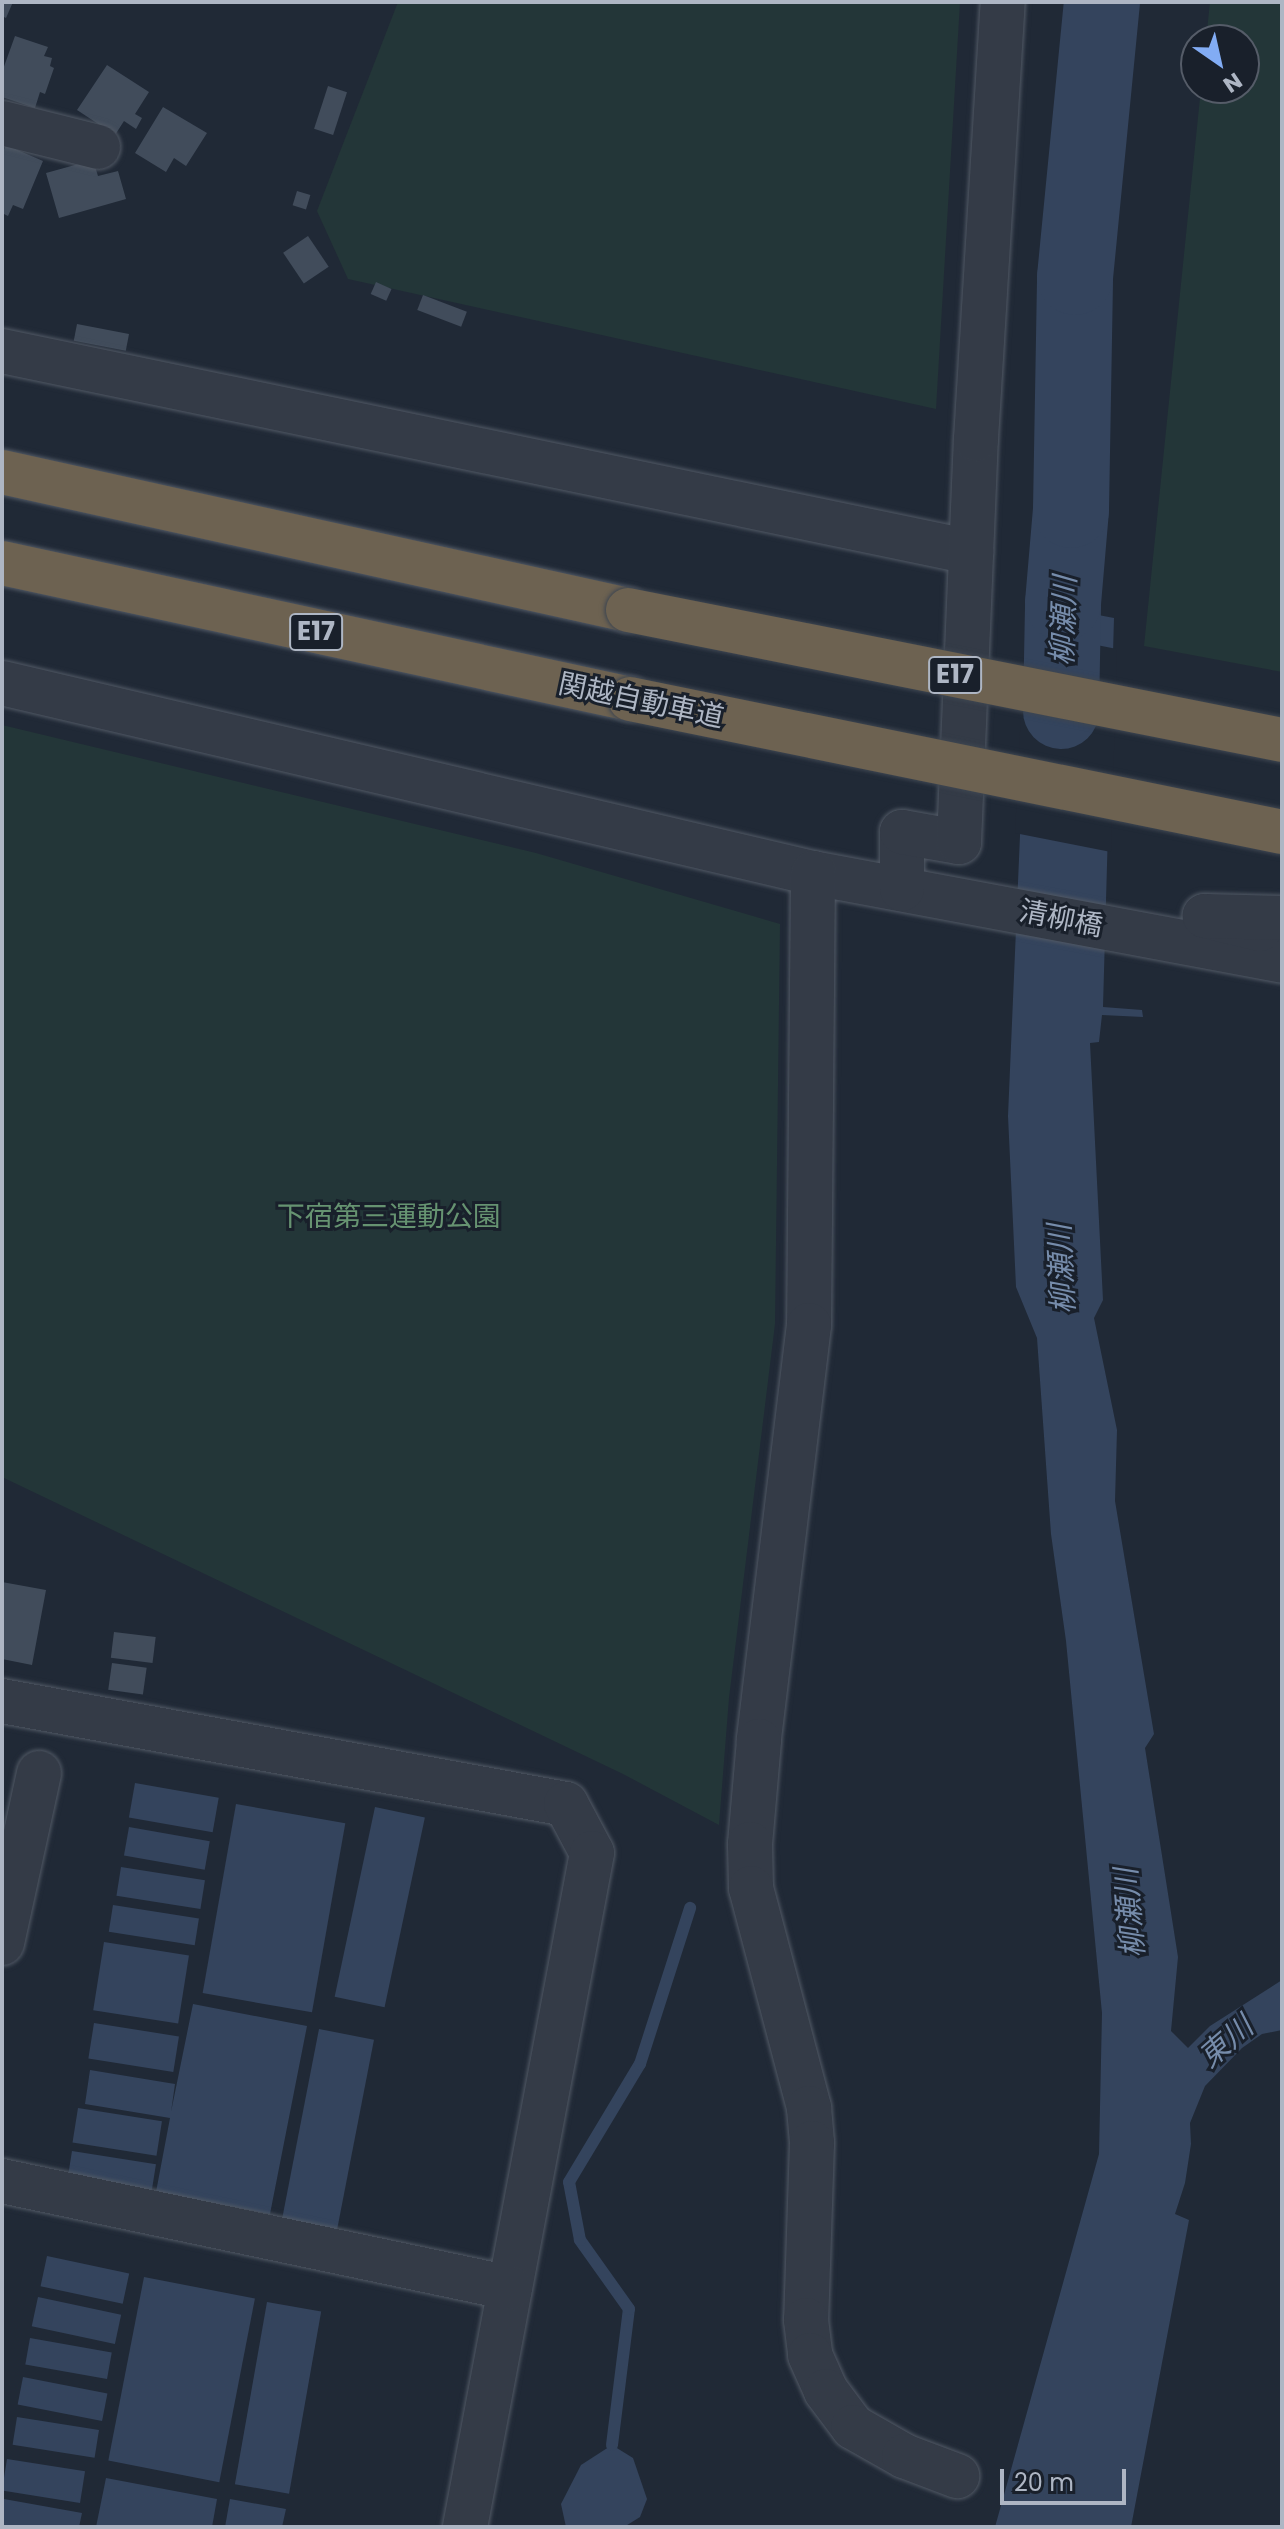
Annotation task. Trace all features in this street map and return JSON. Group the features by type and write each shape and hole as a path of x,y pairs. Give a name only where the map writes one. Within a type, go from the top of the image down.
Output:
{"highway":[{"name":"E17","path":"2,472 628,610 1282,740"},
{"name":"関越自動車道","path":"2,563 630,699 1282,832"}],"street":[{"path":"920,892 902,832 959,842 971,552 1003,2"},
{"path":"2,123 98,147"},
{"path":"2,351 971,552"},
{"name":"清柳橋","path":"2,683 813,873 1282,961"},
{"path":"813,873 809,1325 759,1741 750,1844 751,1888 809,2108 812,2159 806,2320 813,2364 826,2391 853,2427 904,2456 957,2476"},
{"path":"1282,918 1205,916 1282,935"},
{"path":"2,1701 566,1804 592,1853 465,2527"},
{"path":"2,1943 39,1773"},
{"path":"2,2181 510,2288"}],"green space":[{"path":"398,2 960,2 936,409 348,279 317,211"},
{"path":"1210,2 1282,2 1282,672 1144,646 1199,104 1260,104 1260,24 1208,24"},
{"name":"下宿第三運動公園","path":"2,725 536,853 780,924 775,1324 729,1698 719,1825 623,1774 2,1477"}],"water":[{"name":"東川","path":"1030,602 1114,618 1103,1007 1142,1010 1143,1017 1102,1015 1099,1042 1090,1043 1103,1300 1094,1318 1117,1430 1115,1501 1154,1734 1145,1748 1178,1957 1171,2031 1188,2048 1210,2026 1282,1980 1282,2030 1262,2034 1242,2048 1205,2086 1190,2123 1191,2144 1185,2183 1175,2214 1189,2220 1131,2527 995,2527 1099,2154 1102,2013 1066,1641 1051,1534 1037,1338 1016,1287 1008,1116"},
{"path":"135,1783 219,1798 213,1832 129,1817"},
{"path":"236,1804 345,1823 312,2012 203,1993"},
{"path":"375,1807 425,1818 385,2007 335,1997"},
{"path":"129,1827 210,1841 205,1870 124,1856"},
{"path":"121,1867 205,1880 200,1909 116,1896"},
{"path":"113,1905 199,1919 195,1945 109,1932"},
{"path":"104,1942 189,1955 178,2024 93,2010"},
{"path":"193,2004 307,2026 270,2214 156,2192 170,2118 85,2104 90,2070 175,2084 171,2112"},
{"path":"94,2023 179,2036 173,2072 88,2059"},
{"path":"319,2029 374,2040 337,2229 282,2218"},
{"path":"78,2108 162,2121 156,2156 73,2143"},
{"path":"72,2151 156,2164 150,2199 67,2186"},
{"path":"47,2256 129,2273 123,2304 41,2286"},
{"path":"144,2277 255,2299 219,2482 108,2461"},
{"path":"38,2297 121,2315 115,2344 32,2326"},
{"path":"267,2302 321,2312 289,2494 235,2484"},
{"path":"30,2338 112,2352 107,2379 25,2365"},
{"path":"23,2377 107,2393 102,2421 18,2404"},
{"path":"17,2417 99,2430 95,2458 13,2445"},
{"path":"612,2445 633,2458 647,2499 640,2517 624,2527 566,2527 561,2504 581,2465"},
{"path":"7,2459 85,2471 80,2503 2,2491"},
{"path":"106,2478 217,2499 212,2527 96,2527"},
{"path":"4,2499 82,2513 79,2527 2,2527"},
{"path":"230,2499 286,2509 282,2527 225,2527"}],"pier":[{"path":"1025,631 1117,649 1111,852 1015,833"}],"building":[{"path":"2,2 13,2 6,18 2,16"},
{"path":"15,36 48,47 44,56 52,58 50,66 54,68 45,94 40,92 35,108 2,97 2,72"},
{"path":"107,65 149,92 135,114 142,118 136,129 124,121 115,135 77,110"},
{"path":"328,86 347,92 333,135 314,129"},
{"path":"163,107 207,133 186,166 174,158 166,172 135,153"},
{"path":"6,145 43,161 23,209 13,205 8,216 2,213 2,154"},
{"path":"93,160 98,176 118,171 126,199 59,218 46,173"},
{"path":"297,191 310,195 306,209 293,205"},
{"path":"308,236 329,267 304,283 283,253"},
{"path":"376,282 392,289 386,301 371,294"},
{"path":"423,295 467,312 461,327 417,310"},
{"path":"77,324 129,334 126,351 74,341"},
{"path":"2,1582 46,1590 32,1665 2,1659"},
{"path":"114,1632 156,1637 153,1663 111,1658"},
{"path":"112,1663 147,1668 143,1695 108,1690"}],"waterway":[{"name":"柳瀬川","path":"1061,711 1063,603 1071,510 1075,277 1102,2"},
{"path":"612,2445 629,2309 580,2240 569,2182 640,2064 690,1908"}]}
